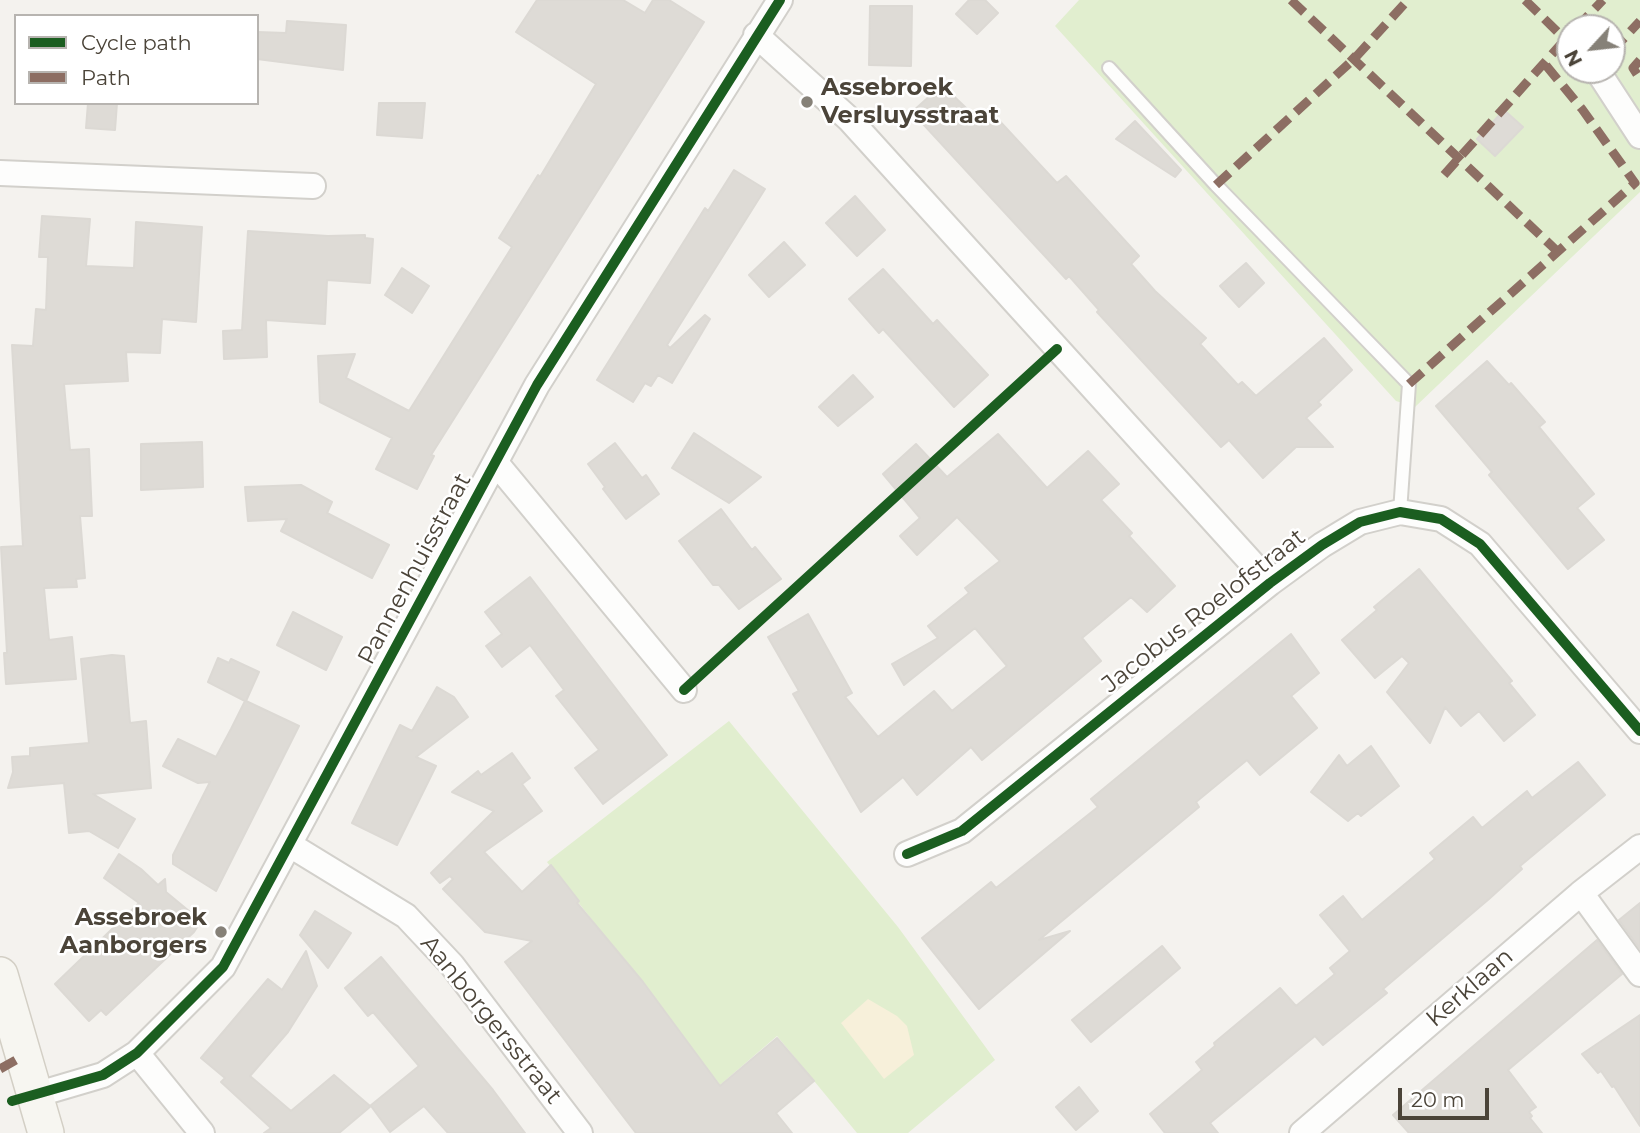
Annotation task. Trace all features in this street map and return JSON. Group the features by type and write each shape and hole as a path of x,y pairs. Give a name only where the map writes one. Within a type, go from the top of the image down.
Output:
{"main road":[{"path":"0,975 46,1133"}],"street":[{"name":"Pannenhuisstraat","path":"35,1095 103,1075 137,1054 223,967 537,385 780,0"},
{"path":"756,35 849,119 1270,583"},
{"path":"1606,84 1640,136"},
{"path":"0,173 313,186"},
{"path":"496,463 684,690"},
{"name":"Jacobus Roelofstraat","path":"907,854 962,831 1270,583 1322,545 1360,522 1400,512 1441,519 1480,544 1640,731"},
{"name":"Aanborgersstraat","path":"290,845 406,916 452,965 580,1133"},
{"name":"Kerklaan","path":"1303,1133 1581,893 1640,847"},
{"path":"1581,893 1640,974"},
{"path":"137,1054 202,1133"}],"lane":[{"path":"1109,68 1216,185 1409,384 1400,512"}],"green space":[{"path":"1079,0 1640,0 1640,192 1415,407 1396,401 1055,26"},
{"path":"729,721 898,927 995,1060 908,1133 857,1133 777,1036 720,1085 547,862"}],"sand":[{"path":"868,999 897,1016 907,1026 914,1055 884,1079 841,1023"}],"building":[{"path":"537,0 623,0 645,13 653,0 669,0 704,22 431,455 434,456 417,489 376,469 392,438 320,402 318,356 355,354 346,378 409,411 512,247 499,238 538,175 540,177 596,84 516,32"},
{"path":"969,0 985,0 998,13 977,34 956,14"},
{"path":"870,6 912,6 911,66 869,65"},
{"path":"287,21 346,25 343,70 259,59 259,32 286,33"},
{"path":"942,85 984,125 995,116 1057,183 1066,176 1139,256 1131,264 1155,291 1206,338 1200,344 1238,385 1242,382 1256,396 1324,338 1352,370 1318,402 1321,405 1306,418 1333,447 1296,447 1263,478 1229,440 1221,447 1097,312 1099,310 1069,276 1066,279 912,112"},
{"path":"379,103 425,103 422,138 377,135"},
{"path":"88,105 117,105 115,130 86,128"},
{"path":"1504,110 1523,127 1495,156 1477,139"},
{"path":"1135,121 1181,170 1175,177 1116,139"},
{"path":"734,170 765,189 667,345 670,348 705,315 710,319 672,383 658,375 651,386 645,383 633,402 597,380 705,208 708,211"},
{"path":"855,196 885,230 857,256 826,223"},
{"path":"42,216 90,219 86,266 134,268 136,222 202,227 196,322 162,319 160,353 126,352 128,381 64,384 70,450 89,449 92,516 80,516 85,578 76,579 77,587 44,588 49,640 72,637 76,679 6,684 4,653 7,653 1,547 23,546 12,345 33,346 36,309 46,310 48,257 39,257"},
{"path":"248,231 328,236 365,235 365,238 373,239 370,283 327,280 325,324 266,320 267,357 224,359 223,331 242,330"},
{"path":"784,242 805,265 769,297 749,275"},
{"path":"1246,263 1264,283 1239,307 1220,286"},
{"path":"402,268 429,286 412,313 385,295"},
{"path":"883,269 933,324 937,320 988,375 954,407 883,329 879,333 849,299"},
{"path":"1487,361 1509,385 1511,383 1545,422 1539,427 1594,494 1577,508 1604,540 1568,569 1489,475 1492,472 1436,406"},
{"path":"853,375 873,397 838,426 819,407"},
{"path":"694,433 761,477 729,503 672,468"},
{"path":"998,434 1047,488 1088,451 1119,484 1101,500 1132,533 1129,536 1175,586 1147,612 1131,597 1082,638 1101,661 982,760 971,747 917,795 903,777 861,812 793,694 799,691 768,637 808,614 852,693 845,697 878,737 934,691 952,711 1007,666 975,628 904,685 892,664 938,638 928,626 969,593 965,588 1000,561 957,517 917,555 900,536 920,518 883,474 916,444 947,477"},
{"path":"202,442 203,487 141,490 141,444"},
{"path":"615,443 642,478 646,475 659,494 626,519 588,464"},
{"path":"301,485 332,502 327,513 389,545 372,578 281,531 287,519 248,521 245,487"},
{"path":"721,509 752,550 755,547 781,579 739,609 719,585 713,585 679,541"},
{"path":"1419,569 1512,681 1509,683 1535,715 1504,741 1479,711 1461,726 1445,707 1430,743 1387,692 1409,663 1402,656 1375,678 1342,640 1377,610 1374,607"},
{"path":"530,577 667,755 603,804 575,768 599,750 556,696 564,690 530,645 502,667 486,646 502,634 485,612"},
{"path":"293,612 342,637 326,670 277,645"},
{"path":"1291,634 1319,673 1291,696 1317,728 1260,775 1247,760 1196,802 1199,807 1039,940 1070,931 979,1009 922,938 991,882 996,888 1098,807 1091,799"},
{"path":"124,656 130,723 146,721 151,788 93,794 135,819 118,848 89,831 69,833 64,783 8,788 13,772 12,757 30,756 30,748 89,743 81,659"},
{"path":"218,658 229,663 231,659 259,672 246,701 299,726 216,891 173,864 173,855 210,782 198,783 163,766 178,739 216,757 231,729 245,701 208,682"},
{"path":"437,687 454,697 468,717 416,757 436,766 397,845 352,823 400,725 412,731"},
{"path":"1371,746 1399,786 1361,816 1358,813 1348,821 1311,792 1339,755 1347,766"},
{"path":"512,753 530,778 522,784 542,811 484,852 522,892 551,865 579,901 577,903 643,982 720,1086 777,1038 814,1081 776,1113 792,1133 636,1133 505,962 532,941 485,932 443,889 453,879 450,876 440,883 431,873 494,811 452,792 478,771 481,775"},
{"path":"1578,762 1605,795 1520,866 1522,869 1489,899 1383,989 1387,993 1323,1045 1315,1036 1210,1123 1218,1133 1165,1133 1150,1114 1202,1070 1196,1062 1215,1046 1214,1043 1280,988 1296,1006 1335,974 1330,968 1350,951 1320,915 1343,896 1362,920 1435,859 1430,853 1473,817 1482,828 1527,791 1532,798"},
{"path":"119,854 158,885 165,879 166,892 201,921 194,932 106,1015 101,1010 89,1021 55,984 139,903 104,878"},
{"path":"1640,903 1640,949 1619,920"},
{"path":"315,911 351,933 328,968 300,935"},
{"path":"1597,940 1622,974 1508,1070 1536,1107 1529,1112 1532,1116 1530,1118 1542,1133 1409,1133 1393,1115"},
{"path":"1162,946 1180,968 1091,1042 1072,1020"},
{"path":"306,951 317,986 288,1032 250,1076 291,1111 334,1075 370,1106 419,1066 373,1012 368,1016 345,988 381,957 493,1090 525,1133 448,1133 424,1106 390,1132 371,1106 339,1133 264,1133 271,1128 221,1082 225,1078 201,1058 268,979 282,990"},
{"path":"1640,1015 1640,1126 1614,1086 1612,1087 1601,1071 1598,1073 1582,1054"},
{"path":"1079,1087 1098,1111 1076,1130 1056,1107"}],"marked path":[{"path":"1291,0 1557,251"},
{"path":"1216,185 1354,59 1408,0"},
{"path":"1525,0 1556,30"},
{"path":"1590,14 1603,0"},
{"path":"1626,36 1640,21"},
{"path":"1444,175 1556,50"},
{"path":"1640,60 1633,68 1640,79"},
{"path":"1409,384 1635,183 1582,109 1544,63"},
{"path":"0,1069 23,1056"}],"cycle path":[{"path":"12,1101 103,1075 137,1053 223,967 537,385 780,0"},
{"path":"684,690 1057,349"},
{"path":"907,854 962,831 1270,583 1322,545 1360,522 1400,512 1441,519 1480,544 1640,731"}],"place":[{"name":"Assebroek Versluysstraat","path":"807,102"},
{"name":"Assebroek Aanborgers","path":"221,932"}]}
